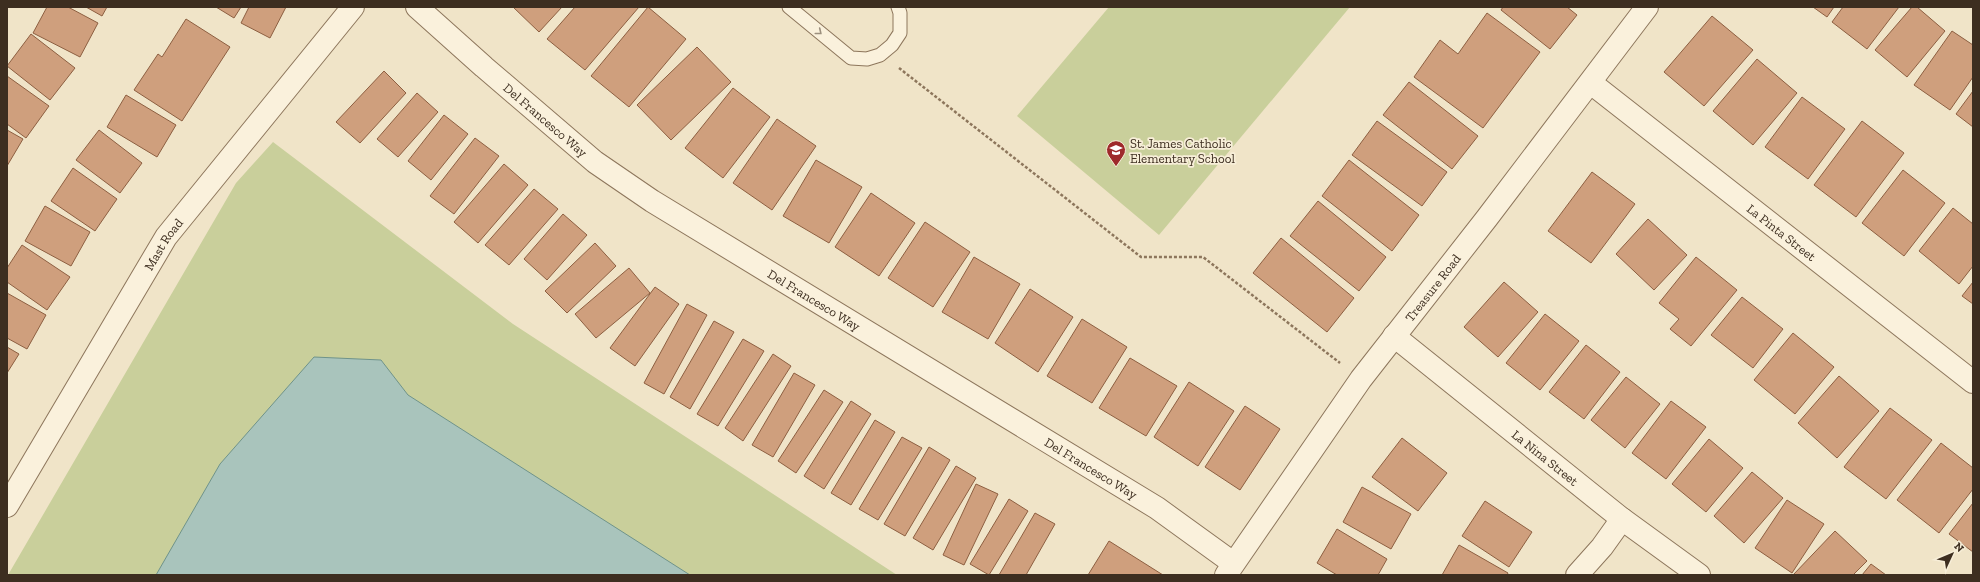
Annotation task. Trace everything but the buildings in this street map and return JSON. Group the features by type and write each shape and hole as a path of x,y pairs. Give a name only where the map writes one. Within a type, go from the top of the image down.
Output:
{"street":[{"name":"Mast Road","path":"7,506 166,237 353,7"},
{"name":"Del Francesco Way","path":"417,7 484,67 595,162 633,188 1157,508 1230,569"},
{"name":"Treasure Road","path":"1230,569 1361,379 1591,83 1647,7"},
{"name":"La Pinta Street","path":"1591,83 1973,382"},
{"name":"La Nina Street","path":"1394,336 1622,519 1699,575"},
{"path":"1577,575 1602,547 1622,519"}],"lane":[{"path":"789,7 851,58 866,59 880,55 892,45 900,33 900,13 898,7"}],"path":[{"path":"880,55 920,83 1141,257 1203,257 1361,379"}],"green space":[{"path":"1109,7 1350,7 1159,235 1017,116"},
{"path":"273,142 513,324 897,575 8,575 236,183"}],"water":[{"path":"314,357 381,360 408,395 690,575 156,575 220,464"}],"place":[{"name":"St. James Catholic Elementary School","path":"1116,167"}]}
